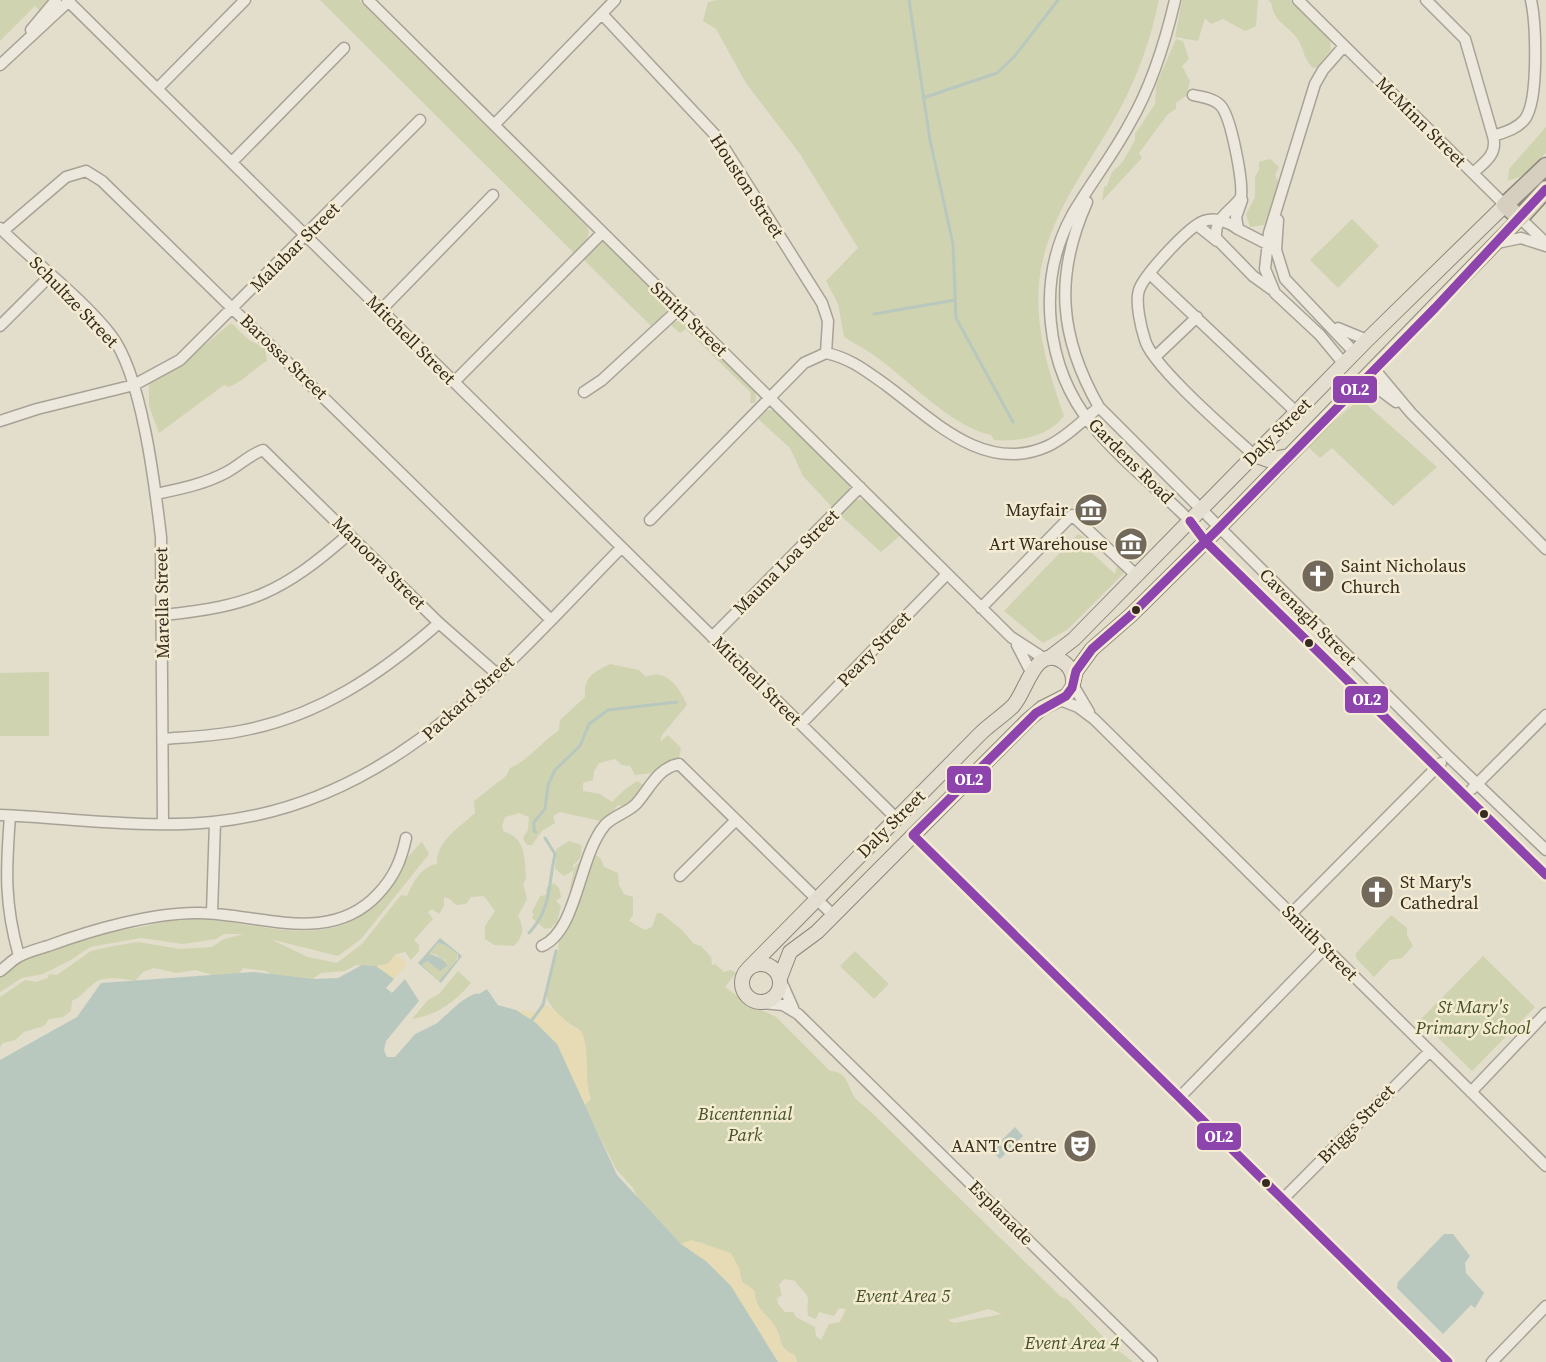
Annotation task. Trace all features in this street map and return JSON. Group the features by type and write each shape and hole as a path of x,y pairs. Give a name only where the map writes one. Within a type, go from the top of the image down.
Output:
{"highway":[{"path":"1505,205 1546,166"},
{"path":"1520,218 1546,189"},
{"name":"McMinn Street","path":"1505,205 1520,218"}],"main road":[{"name":"Daly Street","path":"1047,659 1074,639 1367,340 1505,205"},
{"name":"Daly Street","path":"1073,683 1079,666 1092,650 1219,528 1520,218"},
{"path":"1355,353 1370,375"},
{"path":"1344,364 1370,375"},
{"path":"1296,412 1314,430"},
{"path":"1254,455 1268,460 1288,456"},
{"path":"1047,659 1058,659 1067,664 1073,683 1069,692 1058,700 1038,697 1032,689 1030,674 1035,665 1047,659"},
{"name":"Daly Street","path":"748,969 980,734 1012,707 1026,689 1030,674"},
{"name":"Daly Street","path":"761,1003 774,998 790,952 817,932 1028,720 1058,700"},
{"name":"Mitchell Street","path":"896,819 913,835"},
{"path":"761,1003 749,998 743,988 744,976 748,969 764,964 775,970 780,980"}],"street":[{"path":"0,65 69,0"},
{"name":"Mitchell Street","path":"69,0 896,819"},
{"path":"157,89 245,0"},
{"name":"Smith Street","path":"368,0 981,608 1011,637 1047,659"},
{"path":"494,124 615,0"},
{"name":"Gardens Road","path":"1175,0 1164,42 1132,121 1072,216 1061,239 1054,262 1050,294 1051,331 1059,363 1072,395 1086,417 1189,520 1205,541"},
{"name":"McMinn Street","path":"1298,0 1505,205"},
{"path":"1426,0 1465,39 1493,136 1495,147 1492,154 1473,173"},
{"path":"1493,136 1516,127 1529,111 1536,25 1530,0"},
{"path":"18,46 51,2"},
{"name":"Houston Street","path":"602,14 718,138 735,161 822,303 828,321 826,352"},
{"path":"1275,293 1266,276 1264,260 1267,242 1315,84 1323,70 1344,46"},
{"path":"232,162 344,48"},
{"path":"1192,95 1215,101 1225,112 1242,201 1236,217 1238,229"},
{"name":"Malabar Street","path":"0,421 37,409 134,385 180,360 234,309 420,120"},
{"name":"Gardens Road","path":"1105,166 1073,237 1066,266 1064,297 1071,344 1099,407 1219,528"},
{"name":"Barossa Street","path":"2,229 66,177 86,171 102,181 551,620"},
{"path":"1283,190 1276,250 1281,272 1355,353"},
{"path":"1217,242 1215,235 1219,220 1241,194"},
{"path":"381,310 493,195"},
{"name":"McMinn Street","path":"1520,218 1546,244"},
{"path":"1254,455 1159,364 1145,341 1138,296 1150,274 1197,225 1208,220 1219,220 1249,237 1267,242 1276,250"},
{"path":"1197,225 1297,311 1344,364"},
{"name":"Schultze Street","path":"2,229 111,334 127,363 134,385"},
{"path":"454,382 602,233"},
{"path":"1497,243 1521,238 1546,244"},
{"path":"1266,276 1281,272"},
{"path":"1150,274 1296,412"},
{"path":"0,326 51,275"},
{"path":"1297,311 1307,301"},
{"path":"584,392 602,380 679,309"},
{"path":"1156,356 1197,317"},
{"path":"1328,321 1351,335 1367,340"},
{"path":"650,520 804,363 826,352 855,363 963,441 1001,455 1018,454 1047,446 1099,407"},
{"path":"1370,375 1546,549"},
{"name":"Marella Street","path":"134,385 156,494 161,537 163,824"},
{"path":"1127,460 1139,448"},
{"name":"Manoora Street","path":"156,494 208,481 238,467 252,454 263,450 439,623 497,674"},
{"name":"Mauna Loa Street","path":"712,637 860,487"},
{"path":"981,608 1072,515 1136,575"},
{"name":"Cavenagh Street","path":"1219,528 1477,785 1546,850"},
{"path":"163,615 213,610 243,603 269,592 295,578 349,534"},
{"name":"Cavenagh Street","path":"1205,541 1545,872"},
{"name":"Packard Street","path":"5,815 163,824 214,822 295,803 369,772 432,733 497,674 621,548"},
{"name":"Peary Street","path":"801,724 947,574"},
{"path":"1271,606 1284,592"},
{"path":"163,739 241,731 279,721 322,704 364,682 439,623"},
{"name":"Smith Street","path":"1011,637 1030,674"},
{"name":"Smith Street","path":"1073,683 1094,719"},
{"name":"Smith Street","path":"1058,700 1078,707 1094,719 1546,1166"},
{"path":"1466,796 1546,715"},
{"path":"1291,914 1448,756"},
{"path":"542,946 557,937 565,924 585,862 606,825 627,812 651,782 679,764 833,915"},
{"path":"5,815 6,888 10,923 19,956"},
{"path":"680,876 735,821"},
{"path":"212,914 214,822"},
{"name":"Mitchell Street","path":"913,835 1448,1362"},
{"path":"0,971 19,956 88,931 178,915 212,914 309,925 342,920 367,906 386,885 400,863 406,838"},
{"path":"1179,1098 1325,948"},
{"name":"Esplanade","path":"780,980 784,994 798,1014 1152,1362"},
{"name":"Esplanade","path":"761,1003 783,1005 798,1014"},
{"path":"1472,1092 1546,1013"},
{"name":"Briggs Street","path":"1282,1200 1430,1051"},
{"path":"1492,1362 1546,1307"}],"green space":[{"path":"0,0 51,0 40,11 35,6 0,41"},
{"path":"320,0 359,0 586,224 589,232 587,239 574,253"},
{"path":"717,0 1159,0 1139,68 1121,107 1071,192 1050,236 1043,259 1038,300 1041,334 1048,367 1064,416 1050,429 1023,439 994,440 991,435 977,431 949,415 878,358 844,337 838,304 826,281 858,248 800,154 746,83 716,29 703,21 708,2"},
{"path":"1182,0 1258,0 1256,26 1245,31 1223,19 1211,24 1205,18 1198,41 1175,37"},
{"path":"1268,0 1290,0 1330,40 1331,50 1317,67 1313,68 1309,64 1299,41 1278,19"},
{"path":"1176,39 1183,41 1189,59 1182,66 1190,81 1187,95 1176,103 1176,109 1168,114 1139,153 1142,158 1102,201 1104,187 1107,186 1112,172 1122,163 1135,140 1135,134 1155,104 1156,85"},
{"path":"1546,127 1546,153 1522,176 1508,181 1509,169"},
{"path":"1270,159 1279,167 1275,175 1280,186 1264,225 1250,227 1246,214 1255,197 1255,177 1259,170 1259,162"},
{"path":"1352,219 1379,246 1338,288 1310,260"},
{"path":"603,241 668,306 667,311 651,326 583,259 598,242"},
{"path":"679,321 686,323 753,388 756,395 755,403 750,403 751,393 686,329 680,333 672,326 672,323"},
{"path":"231,323 249,340 265,348 267,361 234,385 229,387 224,385 159,433 149,406 149,382 182,364"},
{"path":"1355,403 1365,403 1437,467 1393,506 1332,448 1320,458 1307,446"},
{"path":"764,410 775,410 849,484 850,489 832,507 803,476 790,448 756,417"},
{"path":"857,499 866,501 901,535 881,552 840,515"},
{"path":"1078,534 1092,542 1091,552 1115,574 1118,562 1128,569 1067,630 1043,643 1004,611"},
{"path":"610,664 639,670 646,677 659,675 665,677 676,686 687,705 662,735 660,742 668,735 681,748 679,758 668,761 654,775 652,773 635,775 630,766 622,765 615,759 599,763 594,771 593,780 583,783 583,791 600,794 612,802 637,781 645,786 627,807 618,805 605,822 560,812 553,816 555,823 542,831 532,845 527,845 523,838 528,830 529,817 519,813 505,817 502,826 504,832 517,839 523,851 526,879 523,884 527,899 518,916 522,932 514,946 494,945 485,939 485,926 495,911 484,896 471,897 466,904 456,905 444,897 444,906 439,914 432,909 428,912 433,919 414,940 419,945 419,951 411,960 405,952 396,954 388,964 356,965 345,971 321,973 313,979 282,981 266,971 243,968 237,977 222,978 196,970 177,973 154,968 143,972 135,981 102,979 72,1001 71,1011 63,1017 49,1019 44,1026 24,1032 15,1040 3,1043 0,1047 0,997 25,980 36,982 48,978 49,974 57,975 91,951 108,947 138,942 180,949 212,947 224,939 244,934 224,934 216,939 183,944 141,938 90,947 71,960 43,974 22,978 0,992 0,976 33,956 89,937 181,919 228,922 293,931 314,931 334,927 354,920 376,903 422,842 429,854 361,939 338,956 270,939 308,957 337,963 362,944 401,895 407,896 414,881 426,868 437,864 440,848 445,841 475,813 474,801 506,776 510,768 522,761 559,730 560,720 585,697 586,684 591,676"},
{"path":"49,672 49,736 0,736 0,673"},
{"path":"569,841 581,845 581,854 573,865 574,870 564,876 555,869 556,849"},
{"name":"Bicentennial Park","path":"585,853 595,855 600,858 604,867 618,873 619,885 624,894 633,897 633,915 629,921 645,930 652,927 657,913 661,913 682,930 694,944 701,946 711,957 712,965 715,964 724,972 731,970 736,973 741,967 725,987 747,1003 776,1017 830,1071 843,1076 853,1096 1061,1297 1067,1299 1109,1343 1133,1362 797,1362 795,1355 784,1348 774,1324 760,1309 754,1290 742,1282 739,1268 705,1244 689,1242 681,1244 638,1199 633,1188 616,1169 584,1105 591,1099 586,1084 587,1065 578,1028 559,1015 546,996 553,962 558,950 563,912 565,907 573,909 570,888 575,866 584,858","holes":["784,1279 795,1281 806,1294 808,1316 816,1319 819,1312 834,1316 839,1308 846,1309 840,1322 829,1324 821,1340 816,1336 815,1327 796,1317 793,1312 785,1312 778,1304 777,1298 782,1295 779,1285","989,1309 1002,1314 954,1323 948,1320"]},
{"path":"554,883 559,888 561,897 556,901 561,906 557,922 551,928 545,929 532,918 534,914 532,912 540,896 546,895 547,887"},
{"path":"1391,915 1407,928 1407,935 1413,946 1402,958 1390,960 1374,977 1356,958 1356,953"},
{"path":"438,943 458,954 456,962 439,981 422,965 427,961 435,967 445,961 435,954 429,954"},
{"path":"855,951 889,984 874,999 840,966"},
{"name":"St Mary's Primary School","path":"1483,956 1535,1007 1472,1071 1420,1020"},
{"path":"458,971 471,983 465,990 452,1002 437,1011 412,1019 428,1000 439,994"}],"sand":[{"path":"396,954 407,964 394,979 376,966 388,964"},
{"path":"541,1003 582,1033 585,1041 587,1082 591,1099 584,1105 552,1041 516,1010 536,1012"},
{"path":"691,1240 731,1253 739,1268 742,1282 754,1290 760,1309 774,1324 784,1348 795,1355 797,1362 778,1362 731,1286 681,1244"}],"shaded area":[{"path":"440,938 462,956 441,983 418,963","holes":["438,943 458,954 458,959 439,981 422,965 427,961 440,971 447,966 442,959 429,954"]},
{"path":"362,965 376,966 394,979 386,988 392,993 405,979 419,1001 387,1041 388,1057 399,1052 415,1034 437,1023 465,998 487,989 498,1005 516,1010 536,1023 557,1044 617,1175 681,1244 707,1262 731,1286 778,1362 0,1362 0,1060 77,1017 101,983 253,972 313,979 338,978"},
{"path":"1015,1127 1023,1136 1000,1159 991,1151"},
{"path":"1444,1234 1453,1234 1470,1256 1465,1263 1466,1273 1484,1293 1475,1308 1471,1305 1443,1334 1397,1288 1398,1282"}],"pier":[{"path":"488,986 500,1002 523,1011 498,1005 487,989 479,994 474,993 453,1007 437,1023 415,1034 395,1057 387,1057 384,1050 386,1041 419,1001 420,1004 389,1042 389,1054 397,1050 413,1031 436,1021 463,995"}],"waterway":[{"path":"909,0 930,140 953,244 956,318 1013,422"},
{"path":"923,98 997,73 1014,57 1058,0"},
{"path":"874,314 955,300"},
{"path":"536,832 534,822 545,809 548,785 555,770 580,746 589,724 608,710 677,702"},
{"path":"529,933 542,914 550,886 555,854 545,838"},
{"path":"532,1020 543,1005 556,951"}],"transit line":[{"name":"OL2","path":"1448,1362 913,835 1036,713 1066,696 1072,688 1076,671 1092,649 1131,615 1219,528 1435,308 1546,189"},
{"name":"OL2","path":"1190,521 1205,541 1546,875"}],"place":[{"name":"Mayfair","path":"1091,510"},
{"name":"Art Warehouse","path":"1131,544"},
{"name":"Saint Nicholaus Church","path":"1318,576"},
{"name":"St Mary's Cathedral","path":"1377,892"},
{"name":"AANT Centre","path":"1080,1146"}],"park label":[{"name":"Event Area 5","path":"903,1296"},
{"name":"Event Area 4","path":"1072,1343"}]}
